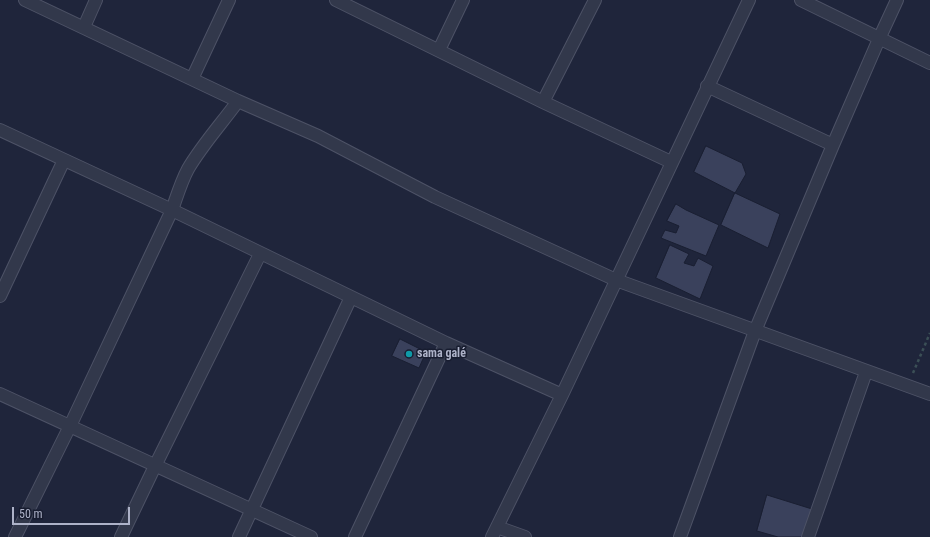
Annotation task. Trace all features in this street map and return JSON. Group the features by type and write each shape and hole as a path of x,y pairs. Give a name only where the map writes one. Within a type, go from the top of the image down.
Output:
{"street":[{"path":"25,0 238,101 318,136 435,197 616,280 930,394"},
{"path":"84,28 96,0"},
{"path":"192,79 229,0"},
{"path":"336,0 543,102 671,162"},
{"path":"439,50 464,0"},
{"path":"543,102 595,0"},
{"path":"525,537 495,532 562,395 749,0"},
{"path":"801,0 930,63"},
{"path":"680,537 755,331 833,145 897,0"},
{"path":"707,86 833,145"},
{"path":"15,537 70,426 172,210 181,184 188,170 238,101"},
{"path":"0,130 172,210 260,254 446,342 562,395"},
{"path":"0,296 64,160"},
{"path":"121,537 260,254"},
{"path":"240,537 351,297"},
{"path":"355,537 446,342"},
{"path":"808,537 866,372"},
{"path":"0,394 155,466 253,509 311,537"}],"path":[{"path":"908,387 930,333"}],"building":[{"path":"706,146 742,163 746,174 735,193 694,172"},
{"path":"735,193 780,214 768,248 721,225"},
{"path":"676,204 719,225 706,256 661,238 665,230 676,233 679,226 667,221"},
{"path":"670,245 689,254 684,263 694,266 698,258 713,266 700,299 656,278"},
{"name":"sama galé","path":"400,339 426,352 419,368 392,356"},
{"path":"767,495 812,509 804,537 778,537 757,531"}],"place":[{"name":"sama galé","path":"409,354"}]}
